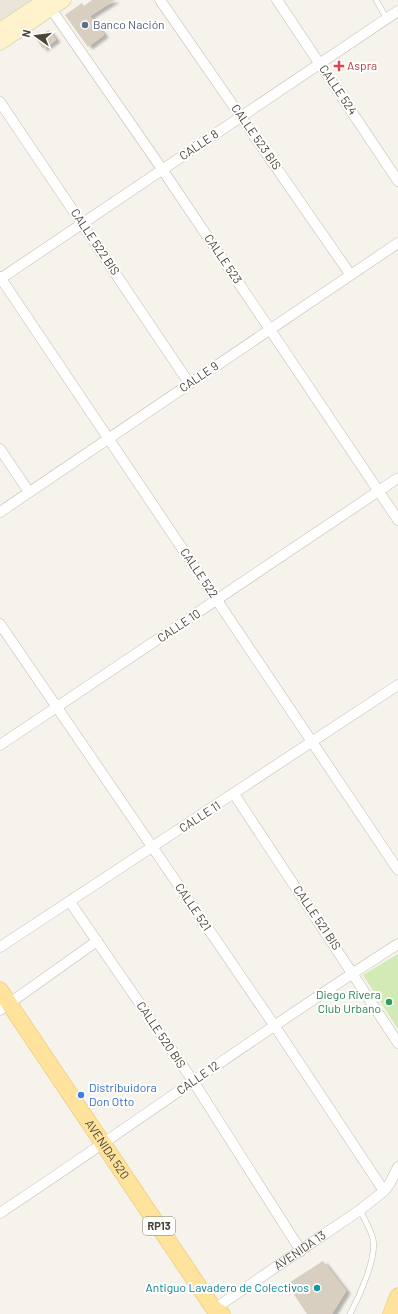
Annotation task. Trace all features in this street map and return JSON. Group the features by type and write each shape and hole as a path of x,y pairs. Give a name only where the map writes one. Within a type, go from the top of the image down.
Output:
{"main road":[{"path":"0,30 47,3 64,0"},
{"path":"0,43 47,3"},
{"name":"AVENIDA 520","path":"0,990 5,1007 104,1144 213,1313"},
{"path":"391,1314 398,1296"}],"street":[{"name":"CALLE 523 BIS","path":"160,0 242,116 350,274"},
{"name":"CALLE 524","path":"277,0 398,181"},
{"name":"CALLE 523","path":"47,3 162,169 398,520"},
{"name":"CALLE 8","path":"0,278 398,11"},
{"name":"CALLE 522 BIS","path":"0,102 83,223 189,383"},
{"name":"CALLE 9","path":"0,512 398,243"},
{"name":"CALLE 522","path":"0,278 398,870"},
{"path":"0,449 29,492"},
{"name":"CALLE 10","path":"0,745 398,478"},
{"name":"CALLE 521","path":"0,624 274,1025 384,1191"},
{"name":"CALLE 11","path":"0,947 398,685"},
{"name":"CALLE 521 BIS","path":"234,794 398,1043"},
{"name":"CALLE 520 BIS","path":"70,902 193,1081 301,1251"},
{"path":"5,1007 97,941"},
{"name":"CALLE 12","path":"0,1213 104,1144 274,1025 398,944"},
{"name":"AVENIDA 13","path":"213,1313 360,1210 384,1191 398,1167"}],"lane":[{"path":"376,0 387,19"},
{"path":"350,1314 364,1284 373,1250 374,1239 360,1210"}],"shaded area":[{"path":"0,0 36,0 0,24"}],"green space":[{"name":"Diego Rivera Club Urbano","path":"398,954 398,1029 363,975"}],"building":[{"name":"Banco Nación","path":"92,0 115,0 90,16 104,35 88,47 65,15 82,3 84,6"},
{"path":"49,30 56,40 43,49 36,39"},
{"name":"Antiguo Lavadero de Colectivos","path":"323,1261 346,1291 332,1314 307,1314 287,1284"}],"place":[{"name":"Banco Nación","path":"85,25"},
{"name":"Aspra","path":"339,66"},
{"name":"Diego Rivera Club Urbano","path":"389,1002"},
{"name":"Distribuidora Don Otto","path":"81,1095"},
{"name":"Antiguo Lavadero de Colectivos","path":"317,1288"}]}
